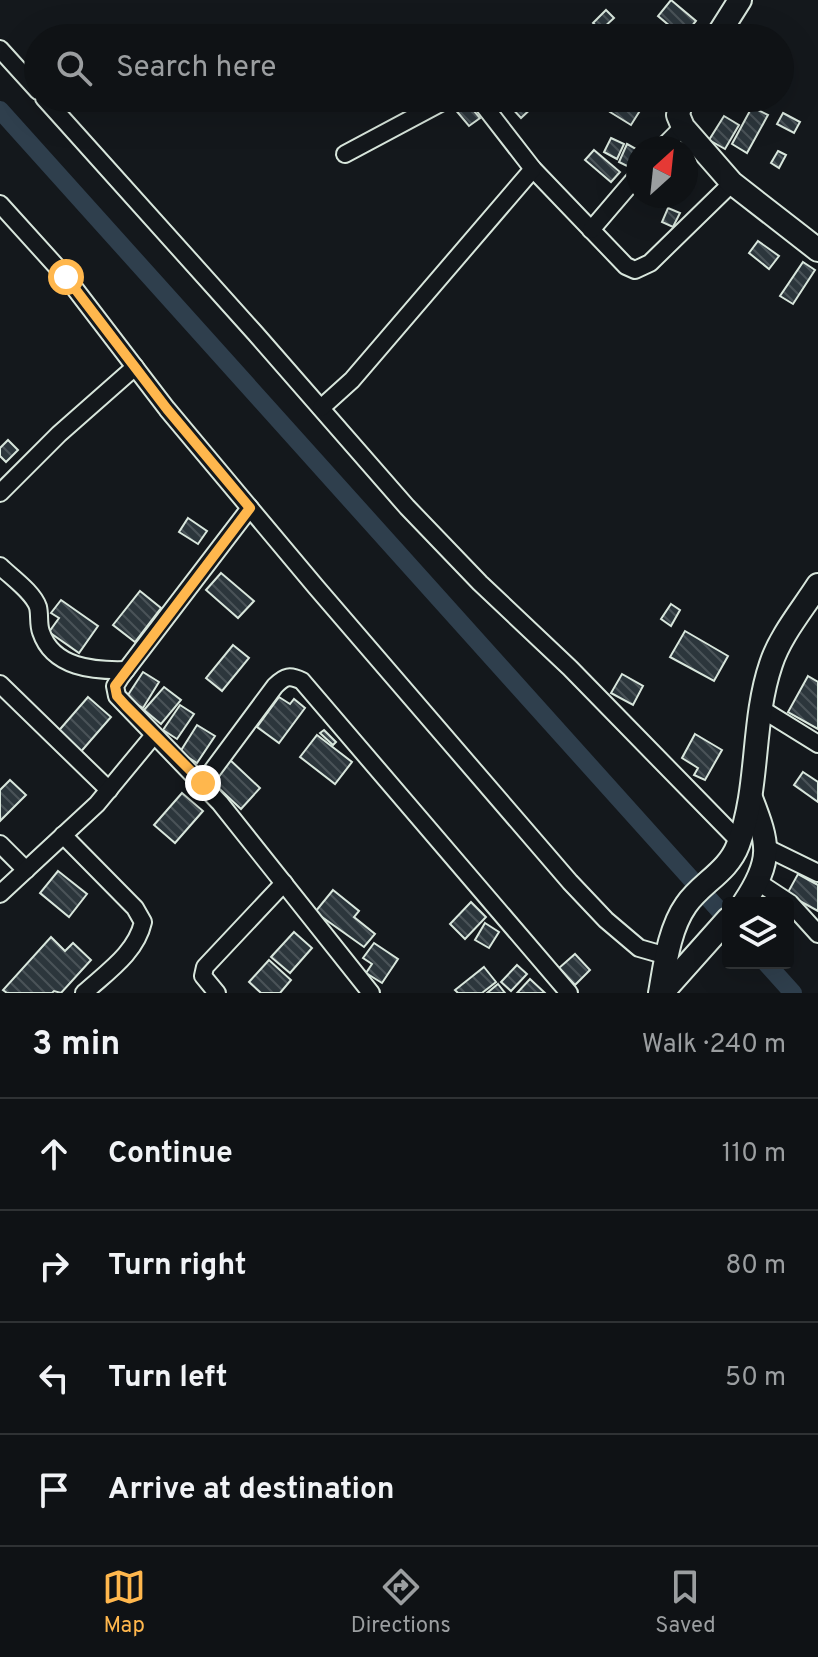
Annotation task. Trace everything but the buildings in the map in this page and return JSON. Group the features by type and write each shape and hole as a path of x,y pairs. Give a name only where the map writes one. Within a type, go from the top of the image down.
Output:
{"main road":[{"path":"725,24 740,0"},
{"path":"679,112 683,127 732,183 818,250"},
{"path":"661,993 667,956 686,904 726,867 740,842 751,798 760,708 772,662 818,585"},
{"path":"748,897 758,882 767,848 751,798"},
{"path":"661,993 722,926"}],"street":[{"path":"0,49 24,76"},
{"path":"57,112 407,507 740,842"},
{"path":"345,154 424,112"},
{"path":"489,112 533,169 626,266 635,270 642,268 732,183"},
{"path":"674,136 683,127"},
{"path":"321,408 352,380 533,169"},
{"path":"591,230 626,189"},
{"path":"0,204 66,277 250,508 597,911 639,948 667,956"},
{"path":"0,493 59,434 135,367"},
{"path":"250,508 126,670 115,686 117,696 203,783 371,993"},
{"path":"0,566 38,606 40,632 62,659 97,671 126,670"},
{"path":"203,783 275,686 284,677 292,676 302,681 569,993"},
{"path":"0,684 109,790"},
{"path":"760,708 818,744"},
{"path":"0,894 109,790 154,735"},
{"path":"63,835 135,908 143,922 132,949 84,993"},
{"path":"0,844 26,870"},
{"path":"767,848 818,873"},
{"path":"758,882 790,903 818,934"},
{"path":"217,993 203,976 205,967 284,883"}],"waterway":[{"path":"0,110 722,913"},
{"path":"771,969 793,993"}],"route":[{"path":"66,277 167,409 250,508 115,686 117,696 126,706 203,783"}]}
